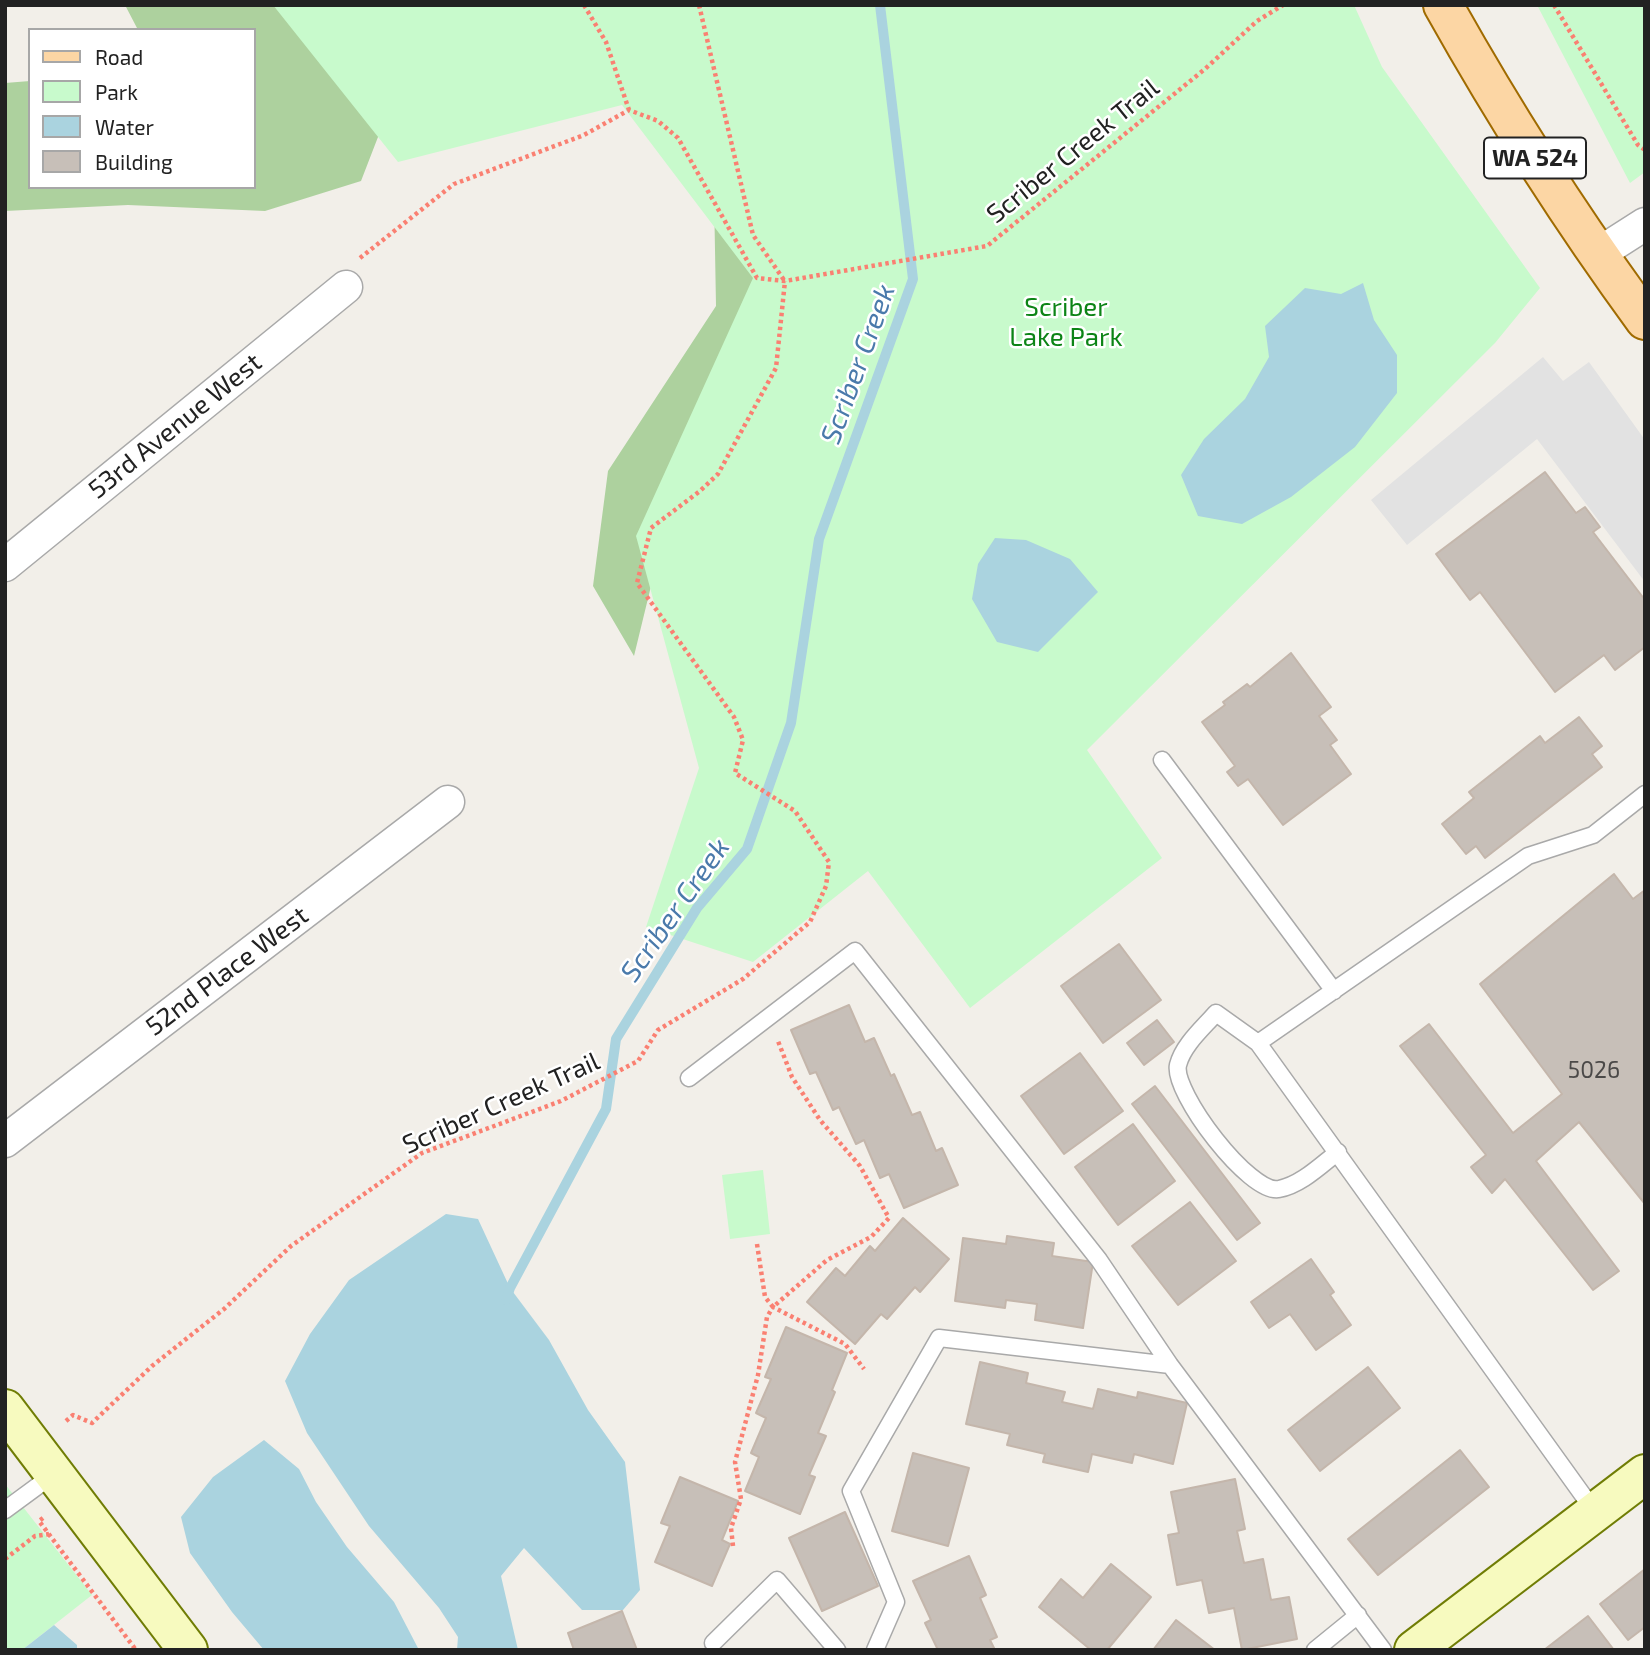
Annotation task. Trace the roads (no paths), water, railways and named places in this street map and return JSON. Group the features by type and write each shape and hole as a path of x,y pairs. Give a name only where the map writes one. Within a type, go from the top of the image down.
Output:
{"main road":[{"name":"WA 524","path":"1443,5 1502,106 1566,207 1645,320"}],"street":[{"path":"1598,254 1645,224"},
{"name":"53rd Avenue West","path":"5,565 346,287"},
{"name":"52nd Place West","path":"5,1141 448,802"},
{"path":"5,1409 188,1650"},
{"path":"1430,1645 1645,1474"}],"lane":[{"path":"1162,760 1334,991"},
{"path":"1258,1043 1528,856 1593,835 1645,793"},
{"path":"689,1078 855,951 1098,1260 1170,1365 1382,1650"},
{"path":"1338,1152 1296,1182 1277,1190 1261,1186 1241,1170 1199,1116 1180,1083 1178,1067 1187,1046 1216,1013 1258,1043 1338,1152 1595,1512"},
{"path":"875,1650 896,1602 851,1491 939,1338 1170,1365"},
{"path":"5,1510 55,1473"},
{"path":"713,1643 777,1580 837,1650"},
{"path":"1315,1650 1357,1615"}],"water":[{"path":"1363,283 1374,320 1397,355 1397,393 1355,447 1291,497 1242,524 1198,516 1181,475 1204,439 1245,399 1269,357 1265,326 1305,288 1341,294"},
{"path":"995,538 1026,540 1070,559 1098,592 1038,652 997,642 972,599 978,564"},
{"path":"446,1214 478,1219 510,1288 549,1340 588,1410 625,1462 640,1590 623,1610 582,1610 524,1548 501,1576 518,1650 457,1650 458,1637 439,1608 369,1526 307,1433 285,1381 310,1334 349,1280"},
{"path":"264,1440 299,1469 316,1502 347,1547 394,1602 419,1650 264,1650 232,1612 190,1553 181,1517 213,1477"},
{"path":"54,1625 77,1645 77,1650 22,1650"}],"waterway":[{"name":"Scriber Creek","path":"506,1300 606,1109 616,1039 697,908 747,849 791,723 819,539 913,279 880,5"}],"park label":[{"name":"Scriber Lake Park","path":"1066,322"}]}
